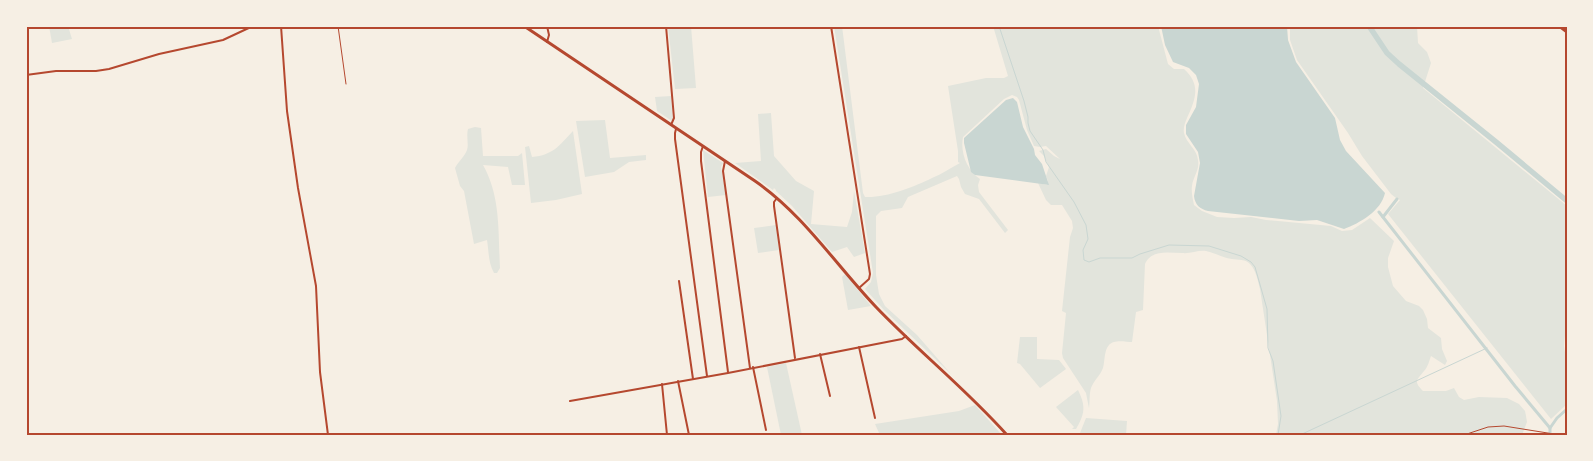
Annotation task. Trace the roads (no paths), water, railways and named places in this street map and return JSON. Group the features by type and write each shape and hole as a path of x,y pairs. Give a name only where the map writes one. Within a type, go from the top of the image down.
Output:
{"main road":[{"path":"524,26 777,198 794,214 876,308 980,406 1006,434"},
{"path":"1559,26 1567,32"}],"street":[{"path":"26,75 56,70 96,71 109,69 159,54 223,40 253,26"},
{"path":"281,26 288,120 316,286 320,372 328,435"},
{"path":"547,26 549,35 547,42"},
{"path":"666,26 674,118 671,125"},
{"path":"831,26 870,274 868,281 859,288"},
{"path":"676,129 674,133 707,376"},
{"path":"703,146 701,154 702,169 728,372"},
{"path":"725,161 723,174 752,367 766,430"},
{"path":"777,198 774,206 795,358"},
{"path":"679,281 693,379"},
{"path":"570,401 902,339 906,336"},
{"path":"859,347 875,418"},
{"path":"820,354 830,396"},
{"path":"678,381 689,435"},
{"path":"662,384 666,435"}],"lane":[{"path":"338,26 346,84"}],"waterway":[{"path":"999,26 1024,101 1030,131 1043,150 1046,162 1074,202 1086,225 1088,239 1083,250 1084,260 1089,262 1100,258 1132,258 1169,245 1209,246 1241,256 1255,267 1267,309 1268,348 1273,361 1281,416 1278,435"},
{"path":"1369,26 1387,53 1399,64 1567,201"},
{"path":"1383,217 1397,199"},
{"path":"1379,212 1550,428 1550,435"},
{"path":"1300,435 1487,348"},
{"path":"1550,428 1567,409"}]}
